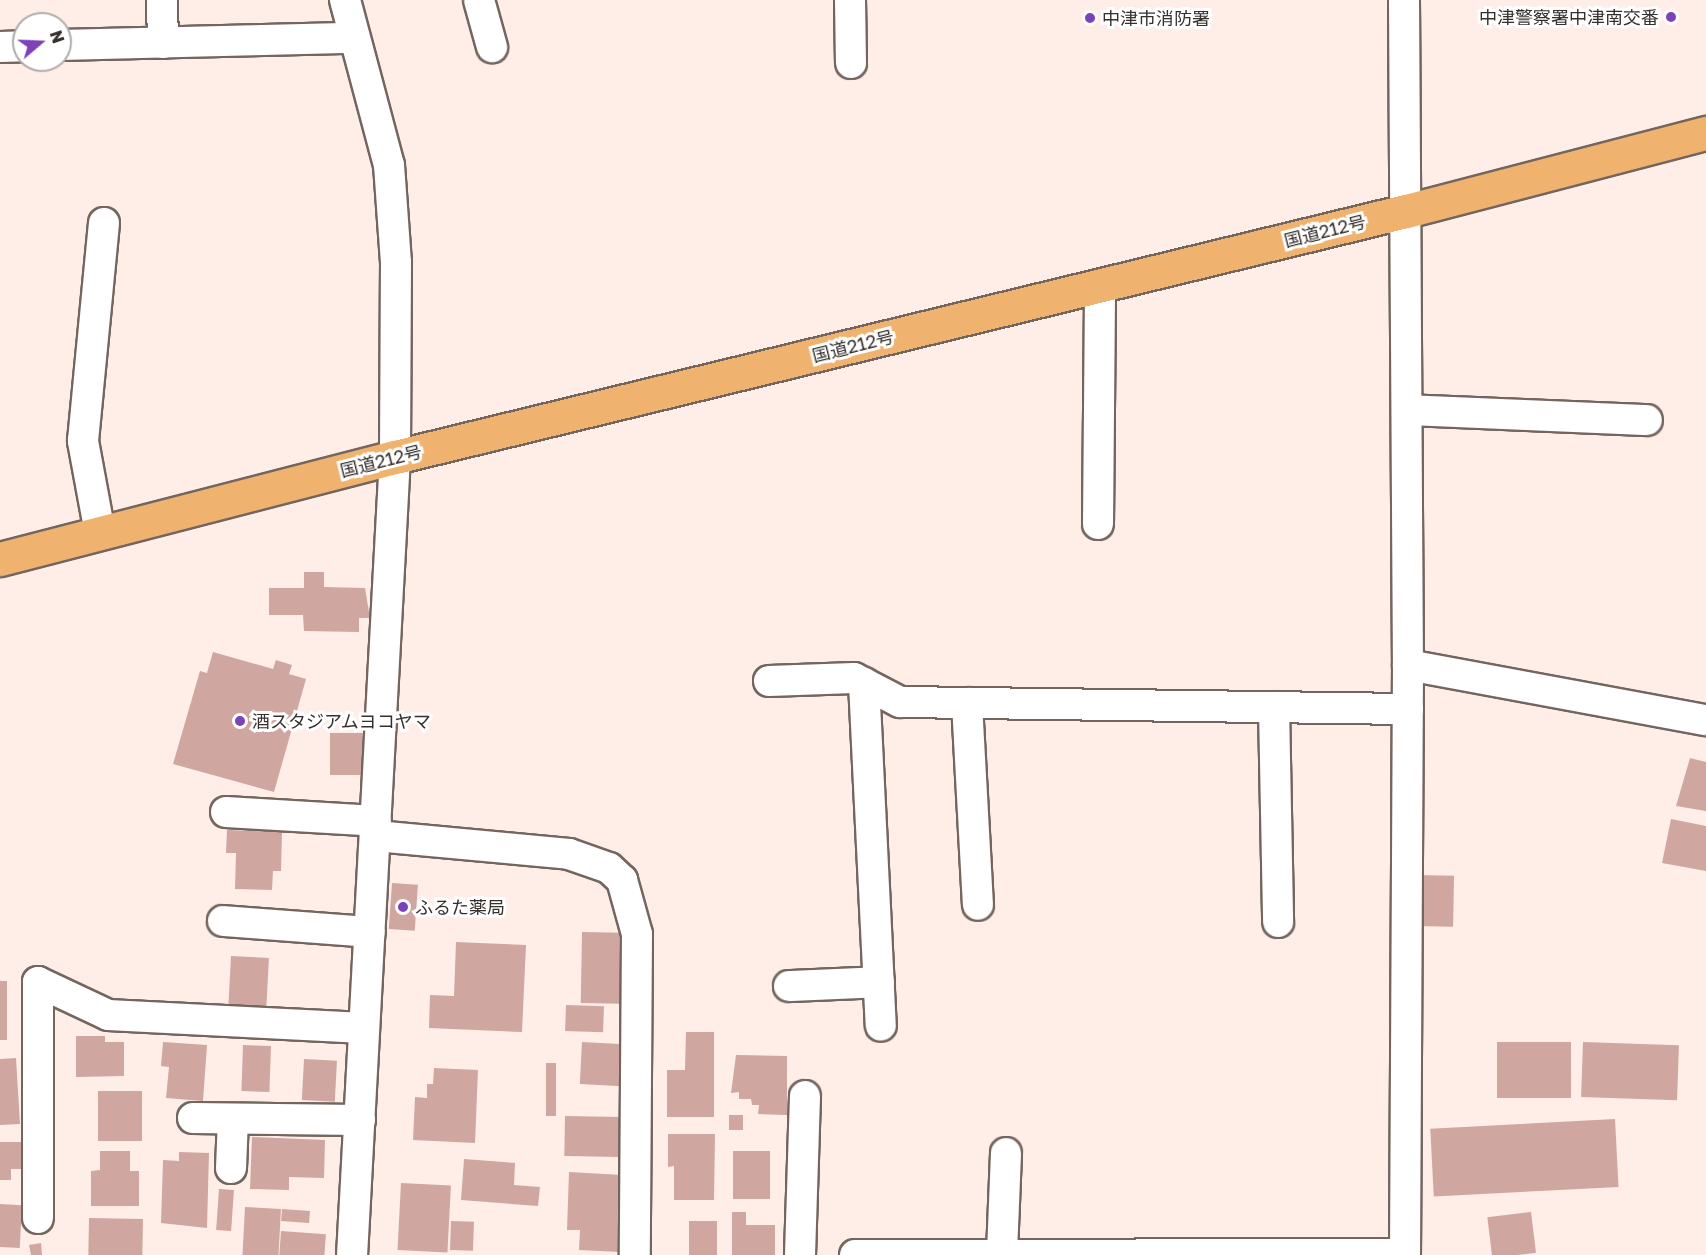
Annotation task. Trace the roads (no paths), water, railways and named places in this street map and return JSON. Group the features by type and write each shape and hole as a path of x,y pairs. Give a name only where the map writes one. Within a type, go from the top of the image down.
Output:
{"highway":[{"name":"国道212号","path":"0,559 395,457 1406,211 1699,137"}],"street":[{"path":"162,0 163,43"},
{"path":"345,0 389,165 396,262 395,457 352,1255"},
{"path":"479,0 492,47"},
{"path":"850,0 851,63"},
{"path":"855,1255 1002,1253 1405,1255 1408,665 1404,0"},
{"path":"72,45 354,38"},
{"path":"100,533 83,441 104,223"},
{"path":"1098,524 1100,286"},
{"path":"1407,410 1647,420"},
{"path":"1408,665 1706,720"},
{"path":"769,681 854,678 900,702 1408,709"},
{"path":"864,683 881,1026"},
{"path":"967,703 978,905"},
{"path":"1274,707 1278,922"},
{"path":"226,812 568,854 609,868 622,880 637,934 635,1255"},
{"path":"223,921 370,932"},
{"path":"38,1218 38,982 108,1015 364,1028"},
{"path":"789,986 879,982"},
{"path":"800,1255 805,1096"},
{"path":"193,1118 360,1120"},
{"path":"231,1168 233,1119"},
{"path":"1002,1253 1006,1153"}],"place":[{"name":"中津警察署中津南交番","path":"1671,17"},
{"name":"中津市消防署","path":"1090,18"},
{"name":"酒スタジアムヨコヤマ","path":"240,721"},
{"name":"ふるた薬局","path":"403,907"}]}
